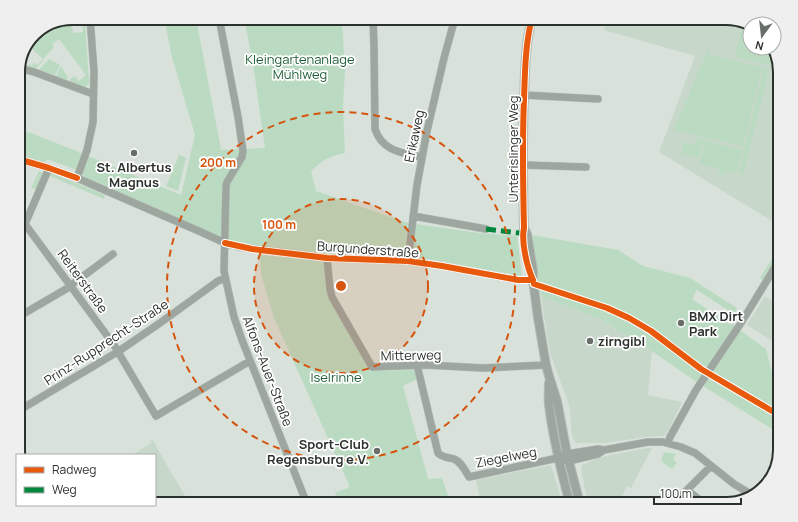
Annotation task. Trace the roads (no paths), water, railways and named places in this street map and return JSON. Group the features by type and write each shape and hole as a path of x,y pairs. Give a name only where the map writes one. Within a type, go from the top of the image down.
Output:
{"street":[{"path":"77,178 87,150 93,122 94,71 91,25"},
{"name":"Alfons-Auer-Straße","path":"220,25 243,151 242,157 226,186 224,271 234,317 304,497"},
{"path":"372,25 375,129 377,135 388,148 422,157"},
{"name":"Erikaweg","path":"408,261 413,216 426,131 453,25"},
{"name":"Unterislinger Weg","path":"531,25 526,49 524,95 523,235 529,270 533,280 540,334 549,376"},
{"path":"25,70 93,94"},
{"path":"524,95 598,99"},
{"name":"Burgunderstraße","path":"25,161 77,178 225,243 252,249 327,258 408,261 518,280 533,280"},
{"path":"523,165 586,167"},
{"path":"25,224 49,168"},
{"path":"413,216 486,229"},
{"name":"Reiterstraße","path":"25,224 118,351 156,416 250,361"},
{"path":"25,313 71,285 113,254"},
{"name":"Mitterweg","path":"327,258 332,297 372,367 417,365 474,369 546,365"},
{"path":"668,443 696,390 773,276"},
{"name":"Prinz-Rupprecht-Straße","path":"25,407 118,351 160,323 218,280 226,278"},
{"name":"Ziegelweg","path":"417,365 438,453 441,456 454,459 460,463 470,476 558,458"},
{"path":"549,376 549,404 558,458 568,497"},
{"path":"549,376 557,401 568,457 578,497"},
{"path":"558,458 598,454 604,450 660,441 689,450 734,484 747,492"},
{"path":"680,497 711,466"},
{"path":"687,490 696,497"}],"place":[{"name":"St. Albertus Magnus","path":"134,153"},
{"name":"BMX Dirt Park","path":"681,323"},
{"name":"zirngibl","path":"590,341"},
{"name":"Sport-Club Regensburg e.V.","path":"377,451"}],"park label":[{"name":"Kleingartenanlage Mühlweg","path":"300,66"},
{"name":"Iselrinne","path":"336,377"}]}
